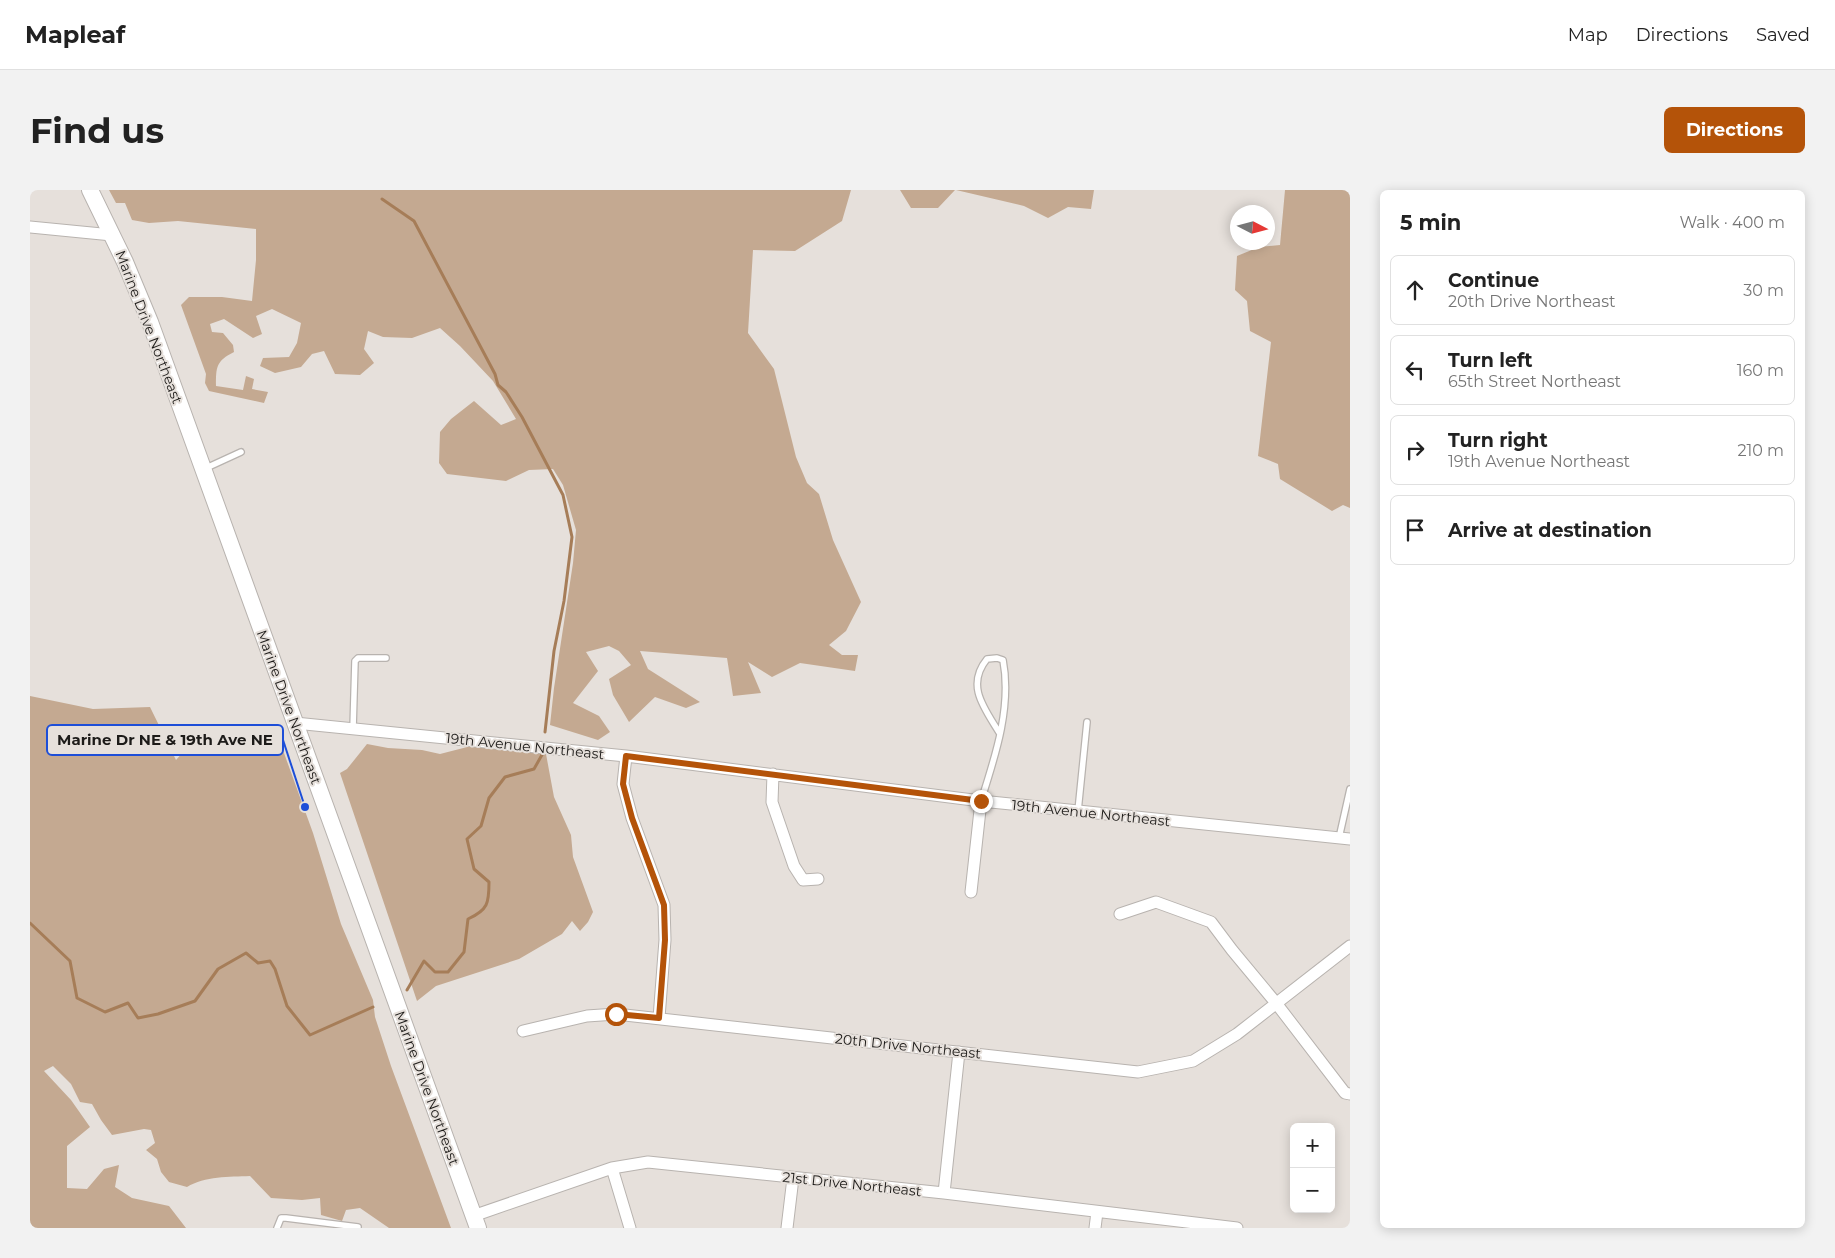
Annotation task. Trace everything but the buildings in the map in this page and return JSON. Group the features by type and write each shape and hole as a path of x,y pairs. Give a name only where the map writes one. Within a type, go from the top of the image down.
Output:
{"main road":[{"name":"Marine Drive Northeast","path":"90,190 112,234 150,322 476,1222"}],"street":[{"path":"30,227 112,234"},
{"name":"19th Avenue Northeast","path":"295,723 626,756 981,801 1345,838"},
{"path":"626,756 623,784 632,818 664,905 665,940 659,1018"},
{"path":"773,774 772,802 794,866 803,880 818,879"},
{"path":"971,892 981,801"},
{"path":"1120,914 1156,902 1211,922 1345,1094 1350,1094"},
{"name":"20th Drive Northeast","path":"523,1031 587,1016 616,1014 1138,1072 1193,1061 1237,1034 1350,946"},
{"path":"944,1193 959,1052"},
{"name":"21st Drive Northeast","path":"476,1222 612,1168 648,1162 944,1193 1237,1228"},
{"path":"612,1168 630,1228"},
{"path":"787,1228 793,1178"},
{"path":"1096,1228 1097,1212"}],"lane":[{"path":"203,470 240,452"},
{"path":"353,729 355,661 358,658 386,658"},
{"path":"981,801 1000,734 1003,719 1006,675 1003,660 997,658 987,659 980,667 977,679 978,696 1000,734"},
{"path":"1078,811 1087,722"},
{"path":"1345,838 1350,789"},
{"path":"276,1228 281,1218 358,1227"}],"shaded area":[{"path":"109,190 851,190 842,221 795,251 753,250 748,333 774,369 796,457 807,483 819,494 833,540 861,602 846,631 829,645 842,655 858,655 855,671 800,663 772,677 748,662 761,693 733,696 727,658 640,651 648,669 700,702 686,708 655,697 629,722 613,695 609,679 631,665 619,651 609,646 586,652 598,671 573,703 599,716 610,732 598,740 550,725 576,530 563,485 553,469 529,470 506,481 447,474 439,463 440,432 451,419 474,401 501,425 516,419 493,381 440,328 412,338 383,337 368,331 364,349 374,363 360,375 335,374 324,351 312,354 301,367 275,373 260,366 263,358 289,357 297,343 301,323 272,309 256,316 262,334 253,338 224,319 210,324 212,332 223,333 233,345 234,352 224,358 218,365 216,386 243,390 246,376 254,379 252,389 268,392 264,403 209,391 205,383 206,374 181,305 189,297 222,297 252,301 256,260 256,229 178,221 149,223 132,220 125,203 116,203"},
{"path":"900,190 955,190 938,208 911,208"},
{"path":"956,190 1094,190 1091,209 1068,207 1048,218 1024,206"},
{"path":"1285,190 1350,190 1350,508 1343,505 1332,511 1280,479 1278,464 1258,456 1271,342 1250,331 1247,301 1235,290 1237,256 1252,250 1275,250 1275,245 1280,245"},
{"path":"30,696 93,709 150,707 176,760 202,731 256,736 280,742 313,833 341,924 373,1000 375,1017 391,1066 451,1228 389,1228 360,1208 346,1210 342,1221 321,1215 320,1198 302,1200 271,1198 250,1176 209,1179 187,1187 169,1182 161,1172 157,1159 146,1150 155,1143 151,1130 144,1129 112,1135 92,1104 80,1102 71,1084 53,1066 44,1071 71,1100 90,1127 67,1146 67,1188 87,1189 104,1169 119,1165 115,1187 132,1198 169,1206 186,1228 30,1228"},
{"path":"367,744 388,748 422,750 440,754 475,745 546,754 554,797 571,835 573,857 593,912 588,922 580,931 572,921 562,934 519,959 436,986 417,1001 340,773 347,769"}],"waterway":[{"path":"382,199 414,221 495,374 498,385 506,392 522,417 563,495 572,537 564,601 554,651 545,732"},
{"path":"407,990 424,961 435,972 448,972 464,952 468,919 475,916 486,905 489,889 489,882 474,869 467,839 481,826 489,798 505,777 534,769 543,753"},
{"path":"30,923 70,961 77,998 105,1012 128,1003 138,1018 158,1014 195,1001 218,969 246,953 258,963 270,961 275,969 287,1006 310,1035 373,1007"}],"place":[{"name":"Marine Dr NE & 19th Ave NE","path":"305,807"}],"route":[{"path":"616,1014 659,1018 665,940 664,905 632,818 623,784 626,756 981,801"}]}
